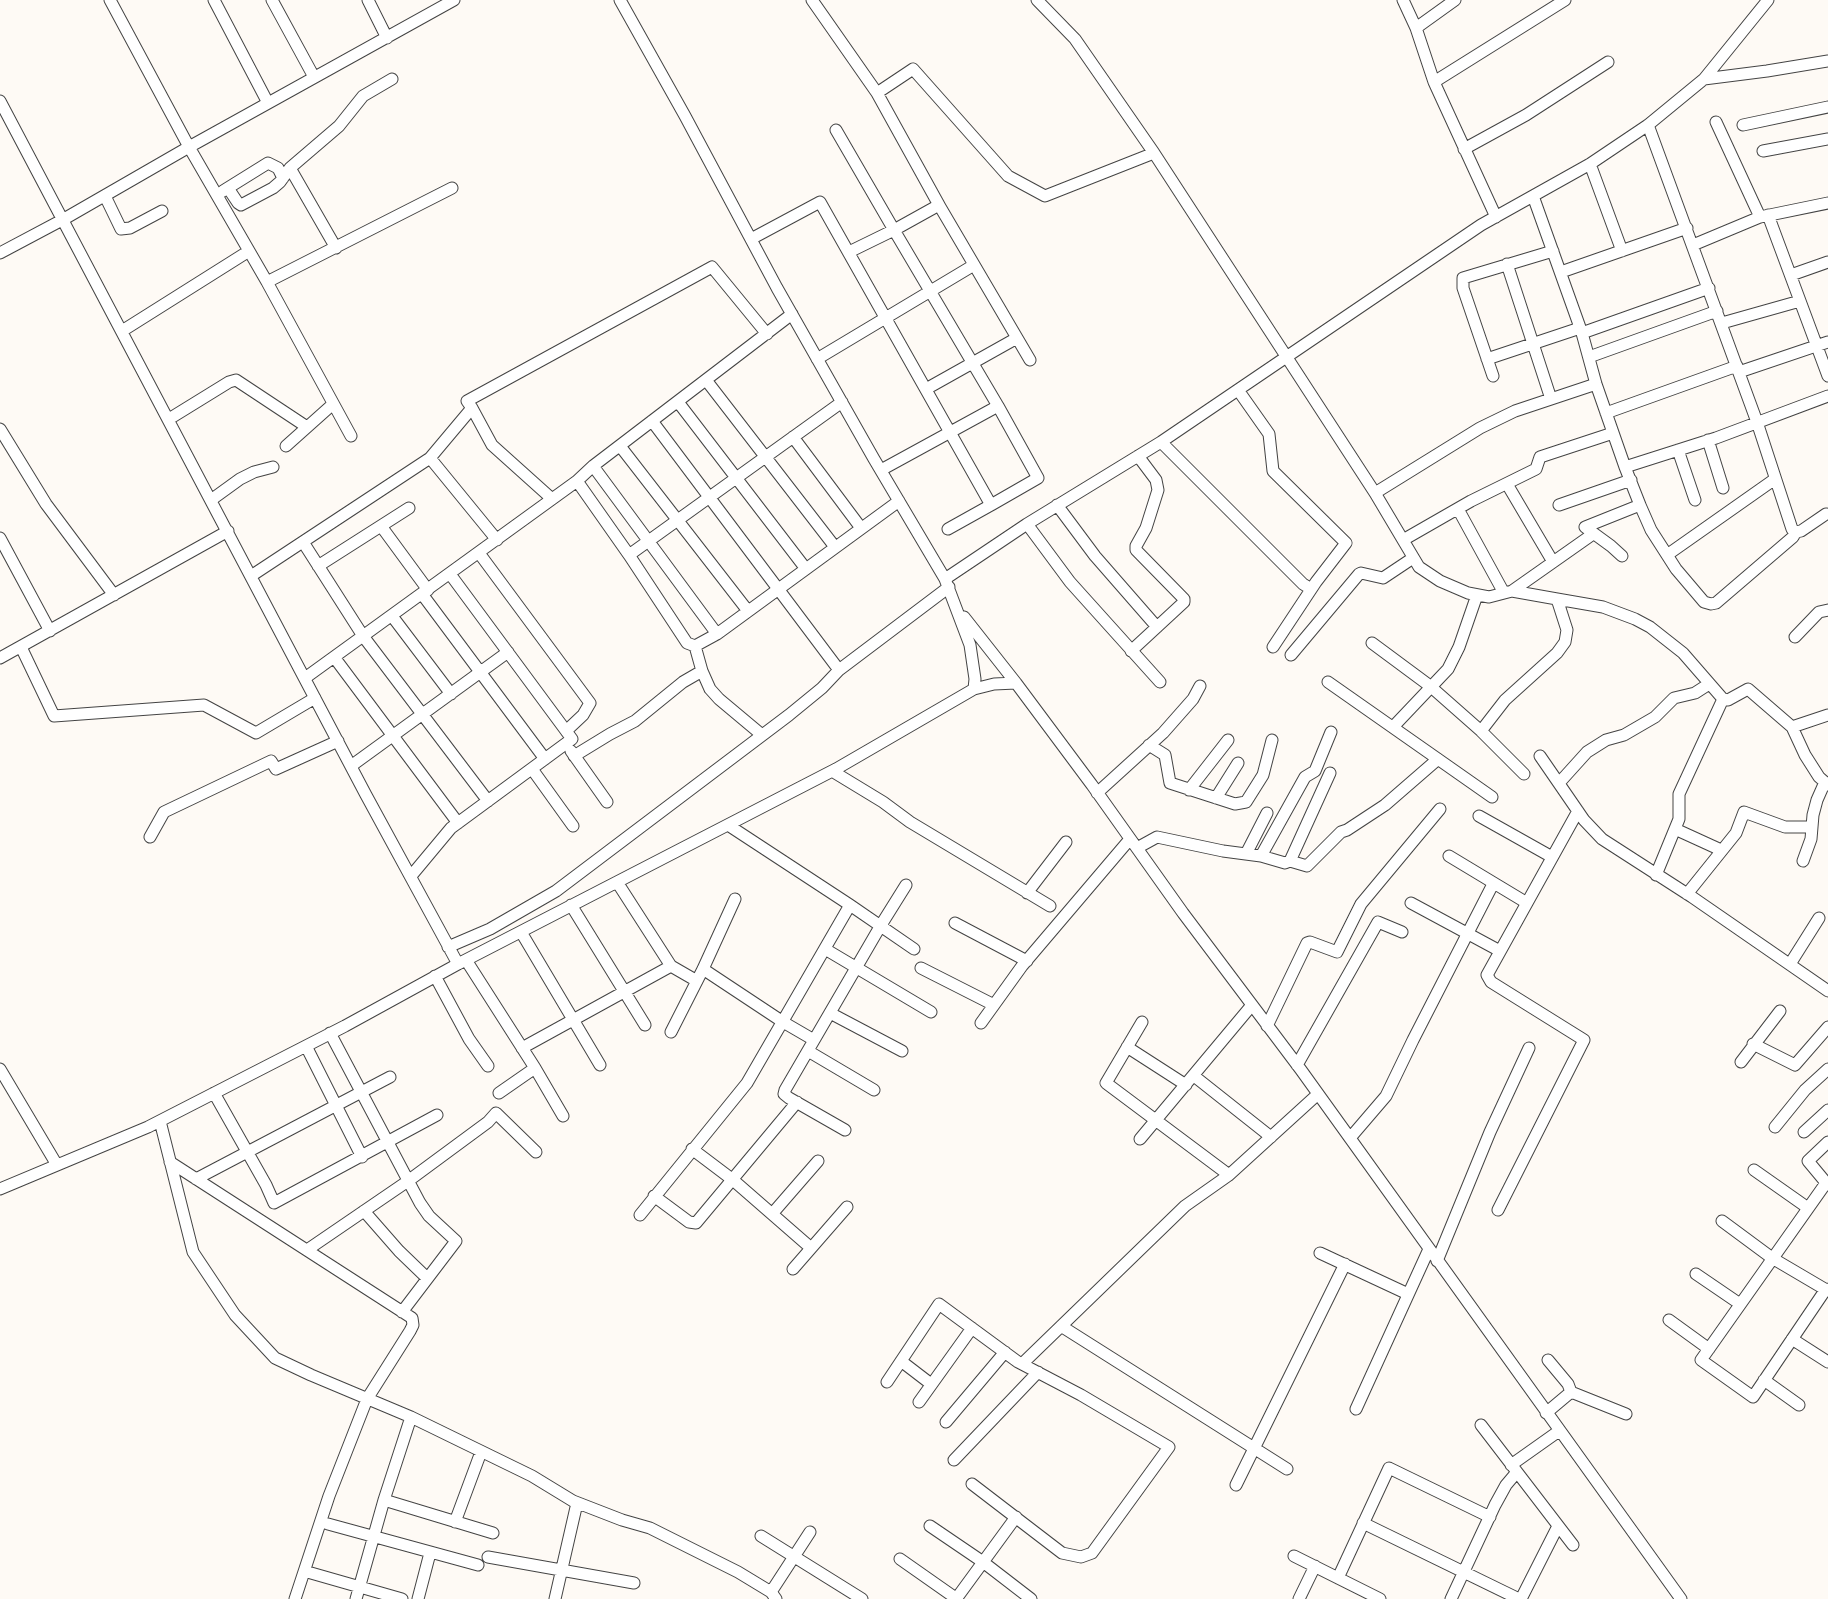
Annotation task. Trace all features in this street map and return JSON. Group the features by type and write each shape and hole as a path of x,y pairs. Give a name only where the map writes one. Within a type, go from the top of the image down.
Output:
{"street":[{"path":"110,0 351,436"},
{"path":"214,0 268,103"},
{"path":"272,0 314,77"},
{"path":"368,0 387,38"},
{"path":"812,0 877,93 1030,360"},
{"path":"1037,0 1075,39 1154,153 1375,493 1419,567 1440,581 1468,593 1489,597 1508,592 1593,534"},
{"path":"1403,0 1434,82 1496,217"},
{"path":"1416,28 1455,0"},
{"path":"1434,82 1565,0"},
{"path":"448,947 490,929 556,891 807,700 839,670 947,583 1027,524 1161,442 1496,217 1590,164 1648,125 1704,79 1768,0"},
{"path":"0,253 387,38 446,2"},
{"path":"626,2 792,314 947,583 970,645 974,689"},
{"path":"1704,79 1828,61"},
{"path":"1464,149 1526,115 1608,62"},
{"path":"877,93 913,69 1008,176 1045,196 1154,153"},
{"path":"228,188 238,203 244,205 273,188 326,139 363,96 392,79"},
{"path":"0,101 448,947 462,962 522,1048 563,1116"},
{"path":"1743,125 1828,107"},
{"path":"1716,122 1764,216 1800,301 1822,343 1828,376"},
{"path":"1648,125 1722,323 1792,529 1796,532"},
{"path":"836,130 1038,478 948,529"},
{"path":"1763,151 1828,139"},
{"path":"217,195 268,163 287,173 336,248"},
{"path":"1590,164 1622,251"},
{"path":"267,282 452,188"},
{"path":"105,196 121,229 130,228 162,211"},
{"path":"1533,196 1640,505 1651,530 1676,569 1704,602 1716,603 1796,532 1827,514"},
{"path":"751,239 820,202 991,505"},
{"path":"1693,245 1764,216 1828,203"},
{"path":"849,252 939,205"},
{"path":"1561,272 1687,228"},
{"path":"122,331 249,251"},
{"path":"1493,376 1463,278 1553,251"},
{"path":"1791,275 1828,262"},
{"path":"1507,264 1551,399"},
{"path":"817,359 974,265"},
{"path":"551,498 492,445 467,401 712,267 767,334"},
{"path":"1487,359 1709,288"},
{"path":"1722,323 1800,301"},
{"path":"1589,357 1717,311"},
{"path":"305,678 577,481 792,314"},
{"path":"926,389 1017,338"},
{"path":"1606,413 1822,343"},
{"path":"169,419 236,380 307,427"},
{"path":"706,380 835,547"},
{"path":"1375,493 1480,428 1515,411 1596,384"},
{"path":"1238,390 1269,434 1273,471 1346,543 1273,647"},
{"path":"1625,467 1828,396"},
{"path":"678,402 806,569"},
{"path":"629,555 842,402"},
{"path":"286,446 333,404"},
{"path":"881,470 998,406"},
{"path":"251,576 430,458 472,408"},
{"path":"652,421 839,670"},
{"path":"0,429 46,504 114,595"},
{"path":"1403,540 1536,469 1540,457 1613,433"},
{"path":"793,437 861,528"},
{"path":"1708,440 1723,488"},
{"path":"1161,442 1311,589"},
{"path":"620,446 748,611"},
{"path":"1678,450 1695,500"},
{"path":"1131,651 1183,605 1184,599 1136,550 1158,490 1156,480 1138,456"},
{"path":"430,458 497,540"},
{"path":"593,466 717,634"},
{"path":"211,500 240,479 273,467"},
{"path":"1667,555 1775,479"},
{"path":"1559,505 1631,480"},
{"path":"577,481 687,643 695,646 717,634 899,501"},
{"path":"1507,484 1553,562"},
{"path":"1057,505 1095,556 1157,627"},
{"path":"1622,556 1585,527 1640,505"},
{"path":"318,566 409,508"},
{"path":"1458,509 1508,592"},
{"path":"1027,524 1070,582 1160,682"},
{"path":"381,526 480,672 545,759"},
{"path":"0,658 228,531"},
{"path":"303,542 363,636 488,801"},
{"path":"2,546 50,631"},
{"path":"479,553 590,703 583,715 566,731"},
{"path":"1291,655 1359,574 1383,578 1413,558"},
{"path":"411,876 451,828 572,739 450,574"},
{"path":"1508,592 1603,607 1635,619 1683,653 1723,699 1728,700 1748,689 1792,727 1805,755 1827,784 1817,800 1811,839 1803,861"},
{"path":"1393,727 1448,669 1477,595"},
{"path":"1481,731 1505,700 1565,642 1567,630 1557,599"},
{"path":"958,610 1016,683 1297,1065 1681,1599"},
{"path":"1795,637 1819,612 1828,610"},
{"path":"392,616 451,694"},
{"path":"1372,643 1430,686 1524,774"},
{"path":"695,646 706,681 719,699 762,735"},
{"path":"21,647 54,716 204,705 256,733 315,698"},
{"path":"351,766 508,652"},
{"path":"334,657 458,823"},
{"path":"574,756 635,721 683,682 702,671"},
{"path":"1328,682 1492,797"},
{"path":"0,1189 160,1121 832,771 974,689 1016,683"},
{"path":"1559,783 1587,752 1655,717 1674,698 1695,693 1709,684"},
{"path":"1097,793 1177,718 1200,686"},
{"path":"1656,875 1679,819 1679,794 1723,699"},
{"path":"1792,727 1828,715"},
{"path":"1261,856 1305,777 1315,771 1331,732"},
{"path":"1189,790 1228,740"},
{"path":"1149,745 1165,755 1170,783 1235,804 1246,802 1263,775 1272,740"},
{"path":"150,837 164,812 271,761 276,769 338,741"},
{"path":"566,744 607,802"},
{"path":"1540,756 1578,811 1602,839 1828,991"},
{"path":"981,1023 1027,961 1134,844 1157,837 1307,866 1341,832 1385,805 1438,759"},
{"path":"1216,798 1238,763"},
{"path":"532,769 573,826"},
{"path":"832,771 1050,906"},
{"path":"1290,861 1330,773"},
{"path":"1267,1026 1307,943 1337,952 1361,904 1440,809"},
{"path":"1498,1210 1584,1040 1491,982 1487,975 1578,811"},
{"path":"1687,894 1736,833 1744,812 1785,827 1812,827"},
{"path":"1246,854 1267,813"},
{"path":"1479,816 1552,857"},
{"path":"728,825 914,949"},
{"path":"1675,829 1721,850"},
{"path":"1027,893 1066,842"},
{"path":"1449,856 1527,903"},
{"path":"617,882 671,966 700,975 814,1040"},
{"path":"1350,1138 1386,1096 1493,884"},
{"path":"845,1130 784,1094 906,885"},
{"path":"671,1032 735,899"},
{"path":"1411,903 1500,951"},
{"path":"571,905 645,1025"},
{"path":"640,1215 747,1083 850,905"},
{"path":"1790,964 1819,918"},
{"path":"1297,1065 1378,922 1402,932"},
{"path":"955,923 1027,961"},
{"path":"521,932 600,1065"},
{"path":"825,949 931,1012"},
{"path":"522,1048 671,966"},
{"path":"921,968 994,1005"},
{"path":"435,976 469,1039 488,1066"},
{"path":"1140,1139 1252,1005"},
{"path":"1741,1062 1780,1011"},
{"path":"830,1013 902,1051"},
{"path":"1142,1022 1106,1083 1229,1175"},
{"path":"1753,1044 1795,1065 1828,1027"},
{"path":"330,1033 429,1216 456,1241 402,1312"},
{"path":"306,1046 362,1157"},
{"path":"1127,1047 1190,1080 1271,1137"},
{"path":"1437,1261 1490,1132 1529,1048"},
{"path":"808,1051 874,1090"},
{"path":"499,1093 535,1068"},
{"path":"0,1069 57,1165"},
{"path":"1775,1127 1805,1090 1828,1069"},
{"path":"196,1179 390,1077"},
{"path":"214,1093 274,1203 437,1115"},
{"path":"1022,1364 1185,1206 1229,1175 1318,1094"},
{"path":"654,1196 689,1222 696,1223 797,1102"},
{"path":"1804,1132 1828,1110"},
{"path":"307,1250 408,1181 496,1113 536,1152"},
{"path":"160,1121 193,1252 235,1315 275,1358 411,1417 532,1476 577,1503 650,1528 731,1568 774,1596 810,1532"},
{"path":"1722,1221 1772,1258 1827,1290 1753,1397 1701,1360 1772,1258 1827,1184 1808,1161 1828,1142"},
{"path":"692,1149 811,1248"},
{"path":"772,1214 818,1161"},
{"path":"170,1162 412,1318 413,1325 367,1399 329,1496 295,1599"},
{"path":"1754,1170 1808,1208"},
{"path":"793,1269 847,1207"},
{"path":"364,1211 427,1278"},
{"path":"1356,1409 1429,1249"},
{"path":"1320,1253 1408,1294"},
{"path":"1236,1485 1345,1264"},
{"path":"1696,1274 1740,1304"},
{"path":"887,1382 939,1304 1022,1364 1169,1447 1087,1556 1062,1553 972,1484"},
{"path":"1669,1320 1709,1349"},
{"path":"1061,1326 1287,1469"},
{"path":"919,1402 972,1328"},
{"path":"1792,1339 1828,1362"},
{"path":"946,1422 1005,1352"},
{"path":"1548,1360 1571,1392 1626,1414"},
{"path":"901,1361 931,1384"},
{"path":"954,1460 1038,1372"},
{"path":"1764,1380 1799,1405"},
{"path":"1546,1413 1571,1392"},
{"path":"356,1599 411,1417"},
{"path":"1481,1425 1573,1545"},
{"path":"1451,1599 1514,1469 1561,1434"},
{"path":"455,1522 481,1452"},
{"path":"1338,1578 1389,1468 1490,1517"},
{"path":"384,1500 493,1533"},
{"path":"555,1599 577,1503"},
{"path":"900,1559 956,1599 1016,1517"},
{"path":"1363,1523 1520,1599 1558,1526"},
{"path":"328,1524 430,1553 634,1583"},
{"path":"930,1526 1031,1599"},
{"path":"761,1536 853,1597"},
{"path":"418,1599 430,1553"},
{"path":"1294,1556 1380,1599"},
{"path":"1299,1599 1315,1566"},
{"path":"311,1573 402,1599"}]}
